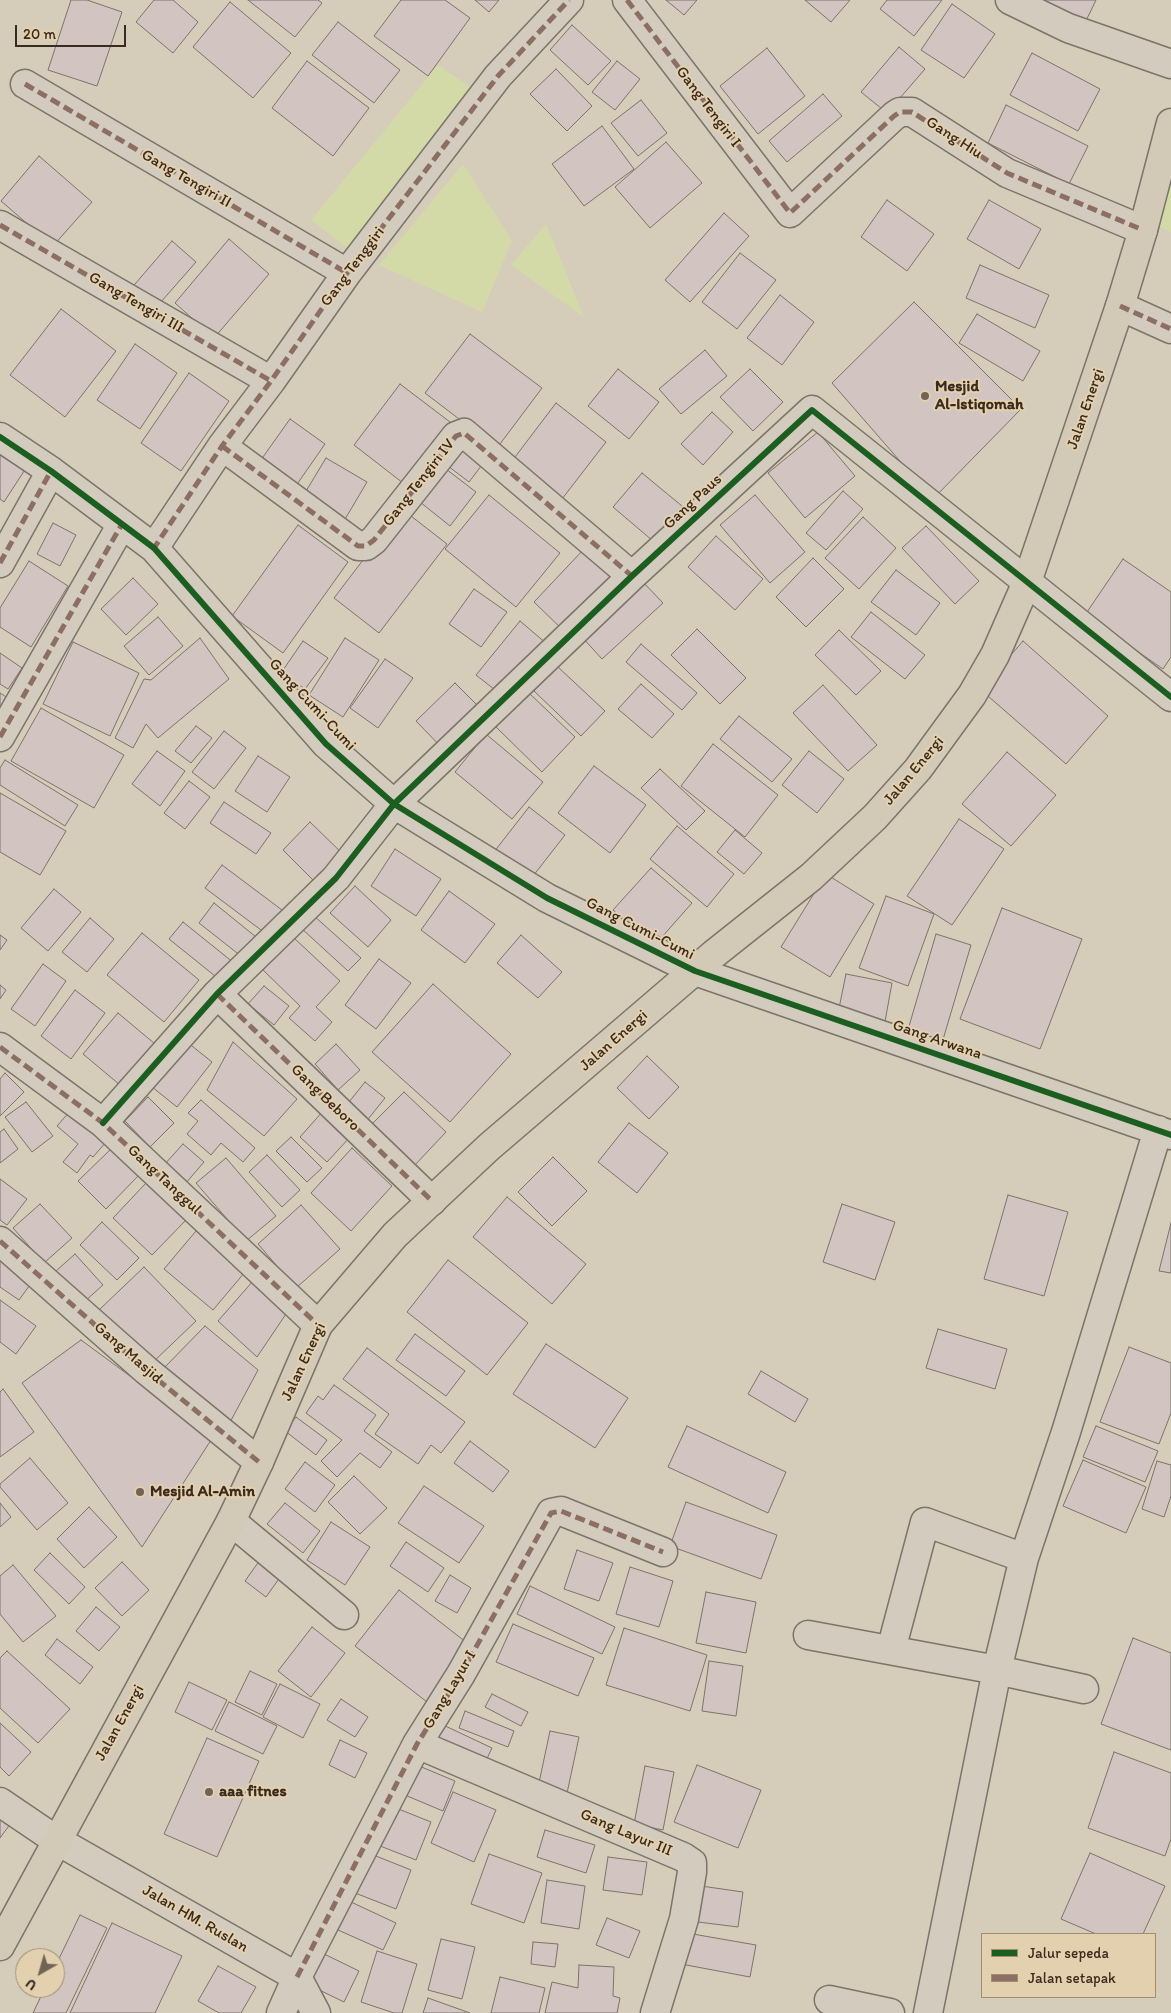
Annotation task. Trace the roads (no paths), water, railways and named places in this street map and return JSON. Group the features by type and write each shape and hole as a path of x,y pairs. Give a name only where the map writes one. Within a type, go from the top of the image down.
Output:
{"highway":[{"name":"Jalan Energi","path":"0,1946 231,1521 259,1462 318,1325 395,1235 489,1147 694,971 810,877 899,793 972,695 995,655 1027,582 1120,306 1143,230 1171,123"}],"street":[{"name":"Gang Tenggiri","path":"154,548 222,446 347,274 498,76 569,0"},
{"name":"Gang Tengiri I","path":"627,0 790,213"},
{"path":"1010,0 1068,28 1171,64"},
{"name":"Gang Tengiri II","path":"25,84 347,274"},
{"name":"Gang Hiu","path":"790,213 894,116 900,112 912,112 1008,173 1143,230"},
{"name":"Gang Tengiri III","path":"0,225 271,381"},
{"path":"1120,306 1171,329"},
{"name":"Gang Paus","path":"103,1123 217,994 336,878 394,804 632,576 812,410 1027,582"},
{"name":"Gang Tengiri IV","path":"222,446 358,546 366,546 374,540 456,436 464,433 632,576"},
{"name":"Gang Cumi-Cumi","path":"0,436 51,471 154,548 326,744 394,804 547,898 694,971"},
{"path":"0,563 51,471"},
{"path":"0,737 122,524"},
{"path":"1027,582 1171,697"},
{"name":"Gang Arwana","path":"694,971 1164,1132 1024,1558 997,1670 928,2013"},
{"name":"Gang Beboro","path":"217,994 432,1201"},
{"name":"Gang Tanggul","path":"0,1047 103,1123 318,1325"},
{"name":"Gang Masjid","path":"0,1241 147,1371 259,1462"},
{"name":"Gang Layur I","path":"281,2013 296,1977 417,1744 461,1674 552,1513 561,1511 663,1552"},
{"path":"231,1521 344,1615"},
{"path":"891,1650 925,1522 1024,1558"},
{"path":"808,1635 997,1670 1084,1689"},
{"name":"Gang Layur III","path":"417,1744 683,1857 692,1863 684,1919 656,2013"},
{"name":"Jalan HM. Ruslan","path":"0,1802 56,1840 296,1977"},
{"path":"296,1977 316,2013"},
{"path":"829,2000 890,2013"}],"place":[{"name":"Mesjid Al-Istiqomah","path":"925,396"},
{"name":"Mesjid Al-Amin","path":"140,1492"},
{"name":"aaa fitnes","path":"209,1792"}]}
